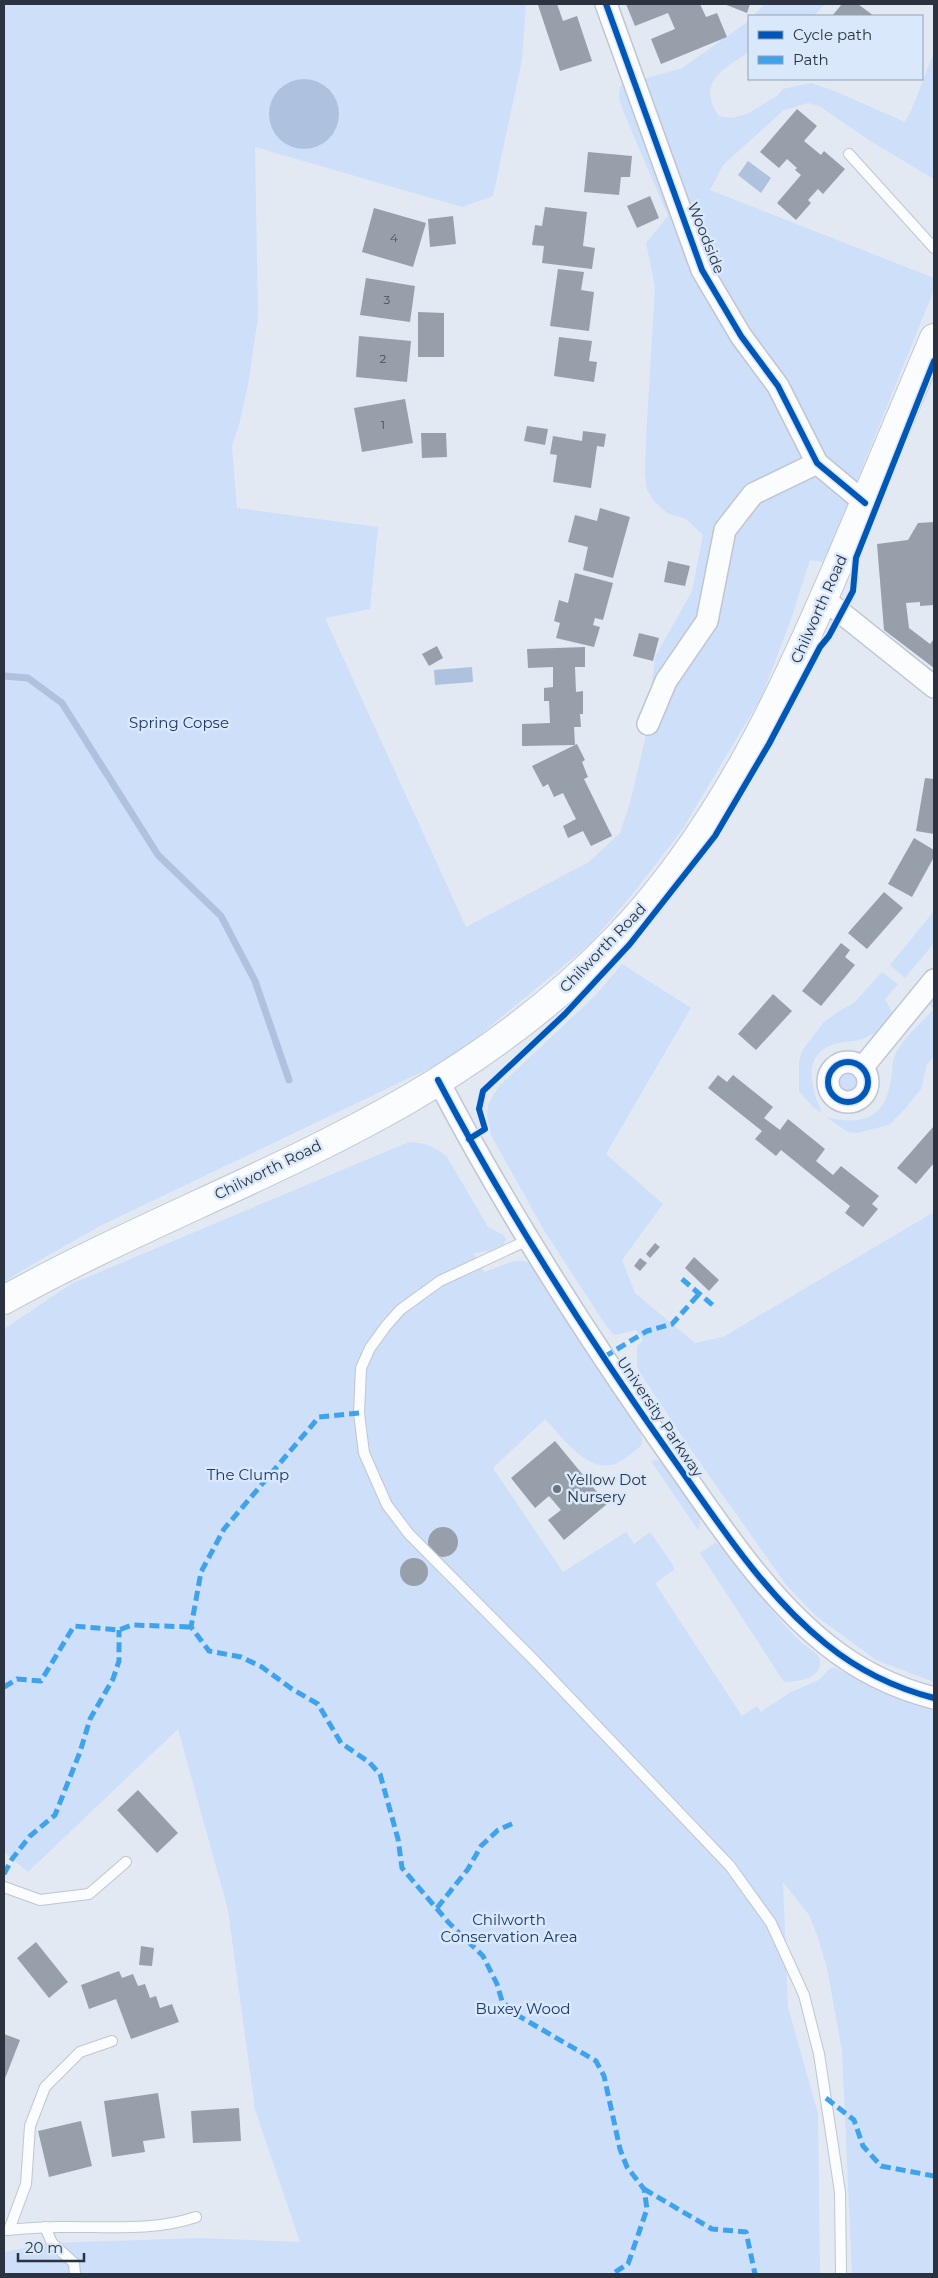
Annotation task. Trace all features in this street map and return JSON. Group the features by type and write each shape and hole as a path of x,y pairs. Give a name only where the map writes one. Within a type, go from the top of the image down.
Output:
{"main road":[{"name":"Chilworth Road","path":"4,1300 127,1236 272,1170 406,1100 511,1032 549,1002 620,935 686,852 731,785 758,739 798,659 865,503 927,374 934,338"}],"street":[{"name":"Woodside","path":"606,4 702,270 741,336 778,386 817,463 865,503"},
{"path":"648,724 666,681 707,621 725,530 753,494 817,463"},
{"path":"824,599 934,688"},
{"path":"862,1068 934,980"},
{"name":"University Parkway","path":"438,1080 469,1139 528,1240 660,1441 721,1528 775,1594 801,1622 847,1660 872,1675 934,1698"}],"lane":[{"path":"849,154 934,248"},
{"path":"528,1240 440,1281 400,1310 386,1326 370,1348 361,1368 359,1413 364,1452 387,1504 409,1534 533,1659 730,1866 771,1923 804,1995 819,2054 840,2192 841,2274"},
{"path":"4,1887 40,1900 89,1894 126,1862"},
{"path":"112,2041 80,2052 45,2087 30,2126 26,2184 6,2230 156,2227 174,2225 196,2217"},
{"path":"45,2228 52,2243 74,2262 75,2274"}],"green space":[{"name":"Spring Copse","path":"4,4 526,4 522,60 493,196 462,207 255,147 258,317 248,385 232,446 237,508 378,527 370,609 325,618 466,927 589,862 620,833 630,803 645,739 655,657 692,591 703,535 686,519 667,513 654,501 647,490 645,474 646,438 655,287 646,243 668,216 624,113 619,98 620,86 682,68 748,22 748,53 723,70 716,77 712,85 710,94 712,104 719,116 731,118 747,114 777,96 783,89 811,83 837,92 905,122 934,53 934,179 869,140 819,106 808,103 784,110 723,165 710,190 934,278 934,290 824,562 810,560 789,625 762,696 682,830 635,891 590,944 453,1057 102,1225 19,1272 4,1283"},
{"path":"765,4 825,4 815,15 754,15"},
{"path":"934,911 934,943 905,978 890,965"},
{"path":"622,964 691,1008 606,1154 663,1204 622,1260 635,1293 695,1343 723,1337 934,1212 934,1682 876,1660 816,1616 787,1586 689,1447 637,1368 637,1346 643,1340 636,1330 614,1335 607,1327 545,1232 491,1135 487,1114 488,1105 498,1087 596,995"},
{"path":"882,972 898,984 885,999 893,1014 891,1018 869,1036 838,1043 826,1048 818,1054 813,1063 812,1082 822,1113 813,1107 799,1091 799,1062 802,1051 823,1023 854,1003"},
{"path":"934,997 934,1009 928,1003"},
{"path":"934,1009 934,1056 927,1064 921,1089 889,1125 857,1133 848,1132 826,1117 839,1120 860,1120 877,1111 888,1093 893,1060 899,1047 908,1035"},
{"path":"848,1070 857,1073 860,1082 857,1091 848,1094 839,1091 836,1082 839,1073"},
{"name":"Chilworth Conservation Area","path":"409,1142 429,1146 447,1157 488,1227 503,1235 506,1239 504,1244 490,1251 474,1253 484,1272 513,1262 524,1261 530,1263 604,1377 636,1421 642,1438 641,1446 615,1464 601,1465 583,1457 545,1419 493,1468 563,1572 626,1532 634,1544 650,1532 673,1565 674,1570 655,1583 742,1716 757,1706 761,1712 791,1692 819,1680 828,1670 834,1667 885,1694 934,1711 934,2274 852,2274 842,2051 827,1968 817,1935 809,1915 783,1882 788,2007 818,2114 820,2274 4,2274 4,2252 52,2243 200,2238 300,2242 255,2109 228,1910 178,1729 28,1872 4,1852 4,1329 71,1284"},
{"path":"658,1460 663,1462 675,1476 695,1504 700,1522 698,1530 651,1461"},
{"path":"715,1543 724,1547 780,1619 801,1642 817,1655 820,1661 819,1667 812,1676 801,1680 784,1682 700,1553"}],"shaded area":[{"path":"304,79 317,82 329,89 336,101 339,114 336,127 329,139 317,146 304,149 291,146 279,139 272,127 269,114 272,101 279,89 291,82"},
{"path":"748,161 771,178 761,193 738,175"},
{"path":"472,667 473,682 435,685 434,670"}],"building":[{"path":"557,4 563,21 577,16 592,61 560,71 538,5"},
{"path":"626,4 700,4 706,17 717,13 727,37 661,64 651,39 675,29 668,13 635,26"},
{"path":"724,4 750,4 747,13"},
{"path":"842,4 858,4 873,15 833,15"},
{"path":"797,109 817,126 804,141 821,155 824,151 845,169 823,194 818,189 808,200 811,203 796,220 777,203 801,175 795,170 797,168 787,159 779,168 760,152"},
{"path":"588,152 632,156 630,177 621,177 619,195 584,192"},
{"path":"650,196 659,218 637,228 627,206"},
{"path":"545,207 587,212 583,246 595,248 592,269 542,263 544,246 532,245 535,225 542,226"},
{"path":"374,208 426,223 413,267 362,252"},
{"path":"453,216 456,244 430,247 428,219"},
{"path":"558,269 584,272 581,290 594,292 589,331 550,326"},
{"path":"366,278 415,286 410,322 360,315"},
{"path":"418,312 444,313 444,357 418,357"},
{"path":"359,336 411,341 407,382 356,377"},
{"path":"559,337 592,341 589,361 597,362 594,382 554,376"},
{"path":"405,399 413,443 362,452 354,408"},
{"path":"527,426 548,429 545,445 524,441"},
{"path":"583,431 606,434 604,447 597,446 591,488 553,482 557,455 550,454 553,436 582,441"},
{"path":"421,433 446,433 447,457 422,458"},
{"path":"600,508 630,517 613,578 583,570 588,547 568,542 575,515 597,521"},
{"path":"934,522 934,605 920,606 920,602 906,603 909,628 930,644 934,639 934,668 884,630 877,544 908,540 918,523"},
{"path":"668,561 690,566 685,586 664,582"},
{"path":"575,573 613,583 603,620 595,618 593,625 600,627 594,647 556,638 560,623 554,621 559,600 568,603"},
{"path":"639,633 659,638 653,661 633,656"},
{"path":"437,646 443,658 429,666 422,654"},
{"path":"585,647 585,667 575,667 576,692 583,691 583,714 580,714 581,727 574,727 575,745 522,746 522,724 550,723 549,701 544,701 544,688 553,687 553,667 528,668 527,649"},
{"path":"577,744 585,760 582,762 588,777 584,779 612,836 591,846 583,831 568,838 563,826 576,819 563,793 554,797 548,784 543,787 532,766"},
{"path":"925,778 934,779 934,834 916,831"},
{"path":"914,838 934,850 934,857 912,897 888,884"},
{"path":"884,892 903,908 867,949 848,933"},
{"path":"841,943 850,950 845,957 855,965 821,1006 802,991"},
{"path":"773,994 792,1011 756,1050 738,1034"},
{"path":"718,1075 727,1082 733,1075 773,1107 764,1118 780,1130 788,1119 825,1149 816,1161 833,1175 841,1166 879,1196 872,1204 878,1209 863,1227 845,1213 850,1206 781,1150 776,1156 755,1139 762,1131 708,1088"},
{"path":"933,1127 934,1163 916,1184 897,1168"},
{"path":"655,1243 660,1247 650,1258 646,1254"},
{"path":"694,1257 719,1280 709,1291 685,1268"},
{"path":"640,1258 647,1263 640,1271 634,1266"},
{"name":"Yellow Dot Nursery","path":"555,1441 607,1504 564,1540 548,1520 561,1510 549,1496 535,1508 511,1478"},
{"path":"443,1527 454,1531 458,1542 454,1553 443,1557 432,1553 428,1542 432,1531"},
{"path":"414,1558 424,1562 428,1572 424,1582 414,1586 404,1582 400,1572 404,1562"},
{"path":"138,1790 178,1833 157,1853 117,1810"},
{"path":"36,1942 68,1982 49,1998 17,1958"},
{"path":"141,1946 154,1948 152,1966 139,1965"},
{"path":"119,1971 122,1978 133,1974 138,1986 145,1984 150,1998 156,1996 160,2008 172,2004 179,2022 131,2039 116,1999 89,2009 81,1985"},
{"path":"4,2034 20,2040 4,2081"},
{"path":"158,2093 165,2138 143,2141 145,2152 112,2157 104,2101"},
{"path":"239,2108 241,2141 193,2143 191,2111"},
{"path":"81,2121 92,2166 49,2177 38,2131"}],"waterway":[{"path":"4,676 28,678 62,703 158,855 221,916 255,981 289,1080"}],"marked path":[{"path":"682,1279 716,1308"},
{"path":"604,1357 647,1331 672,1324 699,1294"},
{"path":"359,1413 319,1417 224,1529 201,1572 191,1627 209,1651 241,1657 262,1667 292,1689 318,1704 341,1743 369,1762 380,1774 398,1839 402,1868 449,1923 483,1956 497,1984 502,2001 517,2015 596,2061 604,2076 620,2149 627,2167 644,2189 647,2209 628,2264 612,2274"},
{"path":"4,1687 17,1679 41,1681 74,1626 119,1630 132,1625 191,1627"},
{"path":"4,1874 12,1859 30,1836 55,1815 80,1752 90,1719 113,1679 119,1661 119,1630"},
{"path":"437,1908 468,1869 481,1846 498,1830 514,1823"},
{"path":"826,2098 854,2120 863,2146 881,2166 934,2176"},
{"path":"644,2189 712,2229 746,2232 755,2274"}],"cycle path":[{"path":"606,4 702,270 741,336 778,386 817,463 865,503"},
{"path":"469,1139 485,1129 479,1109 483,1091 565,1014 630,944 715,836 769,744 820,647 829,636 853,591 856,558 934,361"},
{"path":"848,1062 862,1068 868,1082 862,1096 848,1102 834,1096 828,1082 834,1068 848,1062"},
{"path":"438,1080 520,1226 580,1321 708,1509 763,1581 804,1624 826,1644 851,1662 877,1677 905,1689 934,1698"}],"place":[{"name":"Yellow Dot Nursery","path":"557,1489"}],"park label":[{"name":"The Clump","path":"248,1475"},
{"name":"Buxey Wood","path":"523,2009"}]}
